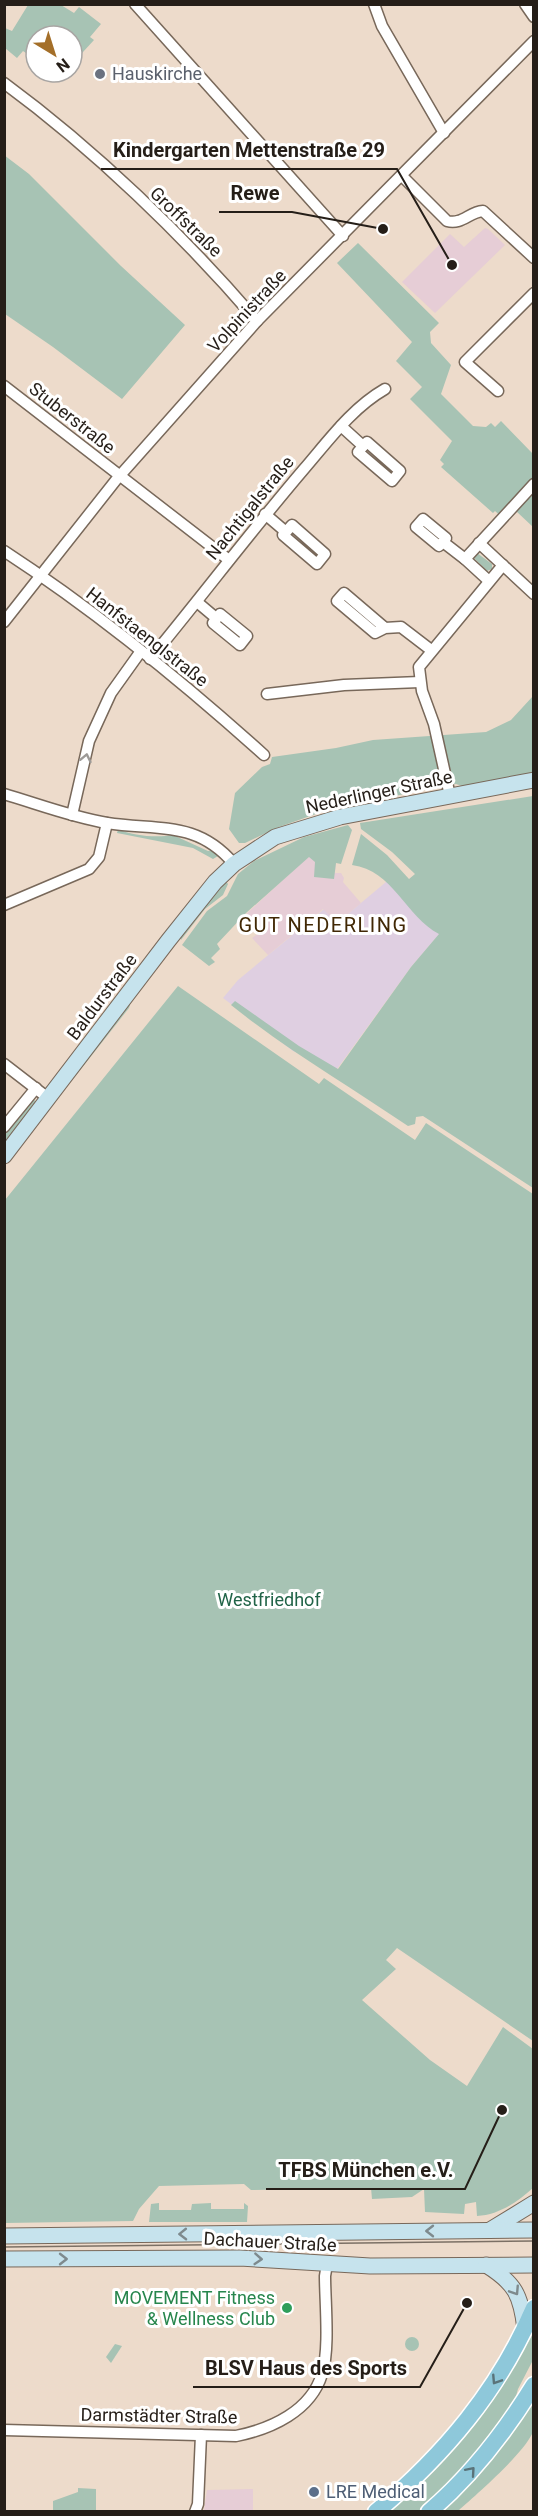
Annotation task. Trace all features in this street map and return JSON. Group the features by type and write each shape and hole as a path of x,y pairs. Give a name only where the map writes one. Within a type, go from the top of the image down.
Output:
{"main road":[{"name":"Nederlinger Straße","path":"234,864 275,837 340,817 534,780"},
{"name":"Baldurstraße","path":"4,1156 168,941 215,882 234,864"},
{"path":"488,2231 534,2202"},
{"name":"Dachauer Straße","path":"4,2236 534,2230"},
{"name":"Dachauer Straße","path":"4,2259 240,2258 387,2266 534,2265"},
{"path":"376,2511 420,2473 458,2432 503,2371 531,2316 515,2289 486,2265"},
{"path":"429,2511 486,2453 534,2385"}],"street":[{"path":"135,4 343,236"},
{"path":"374,4 382,26 444,133"},
{"path":"525,4 534,17"},
{"name":"Volpinistraße","path":"4,622 119,476 257,321 534,41"},
{"name":"Groffstraße","path":"4,83 65,131 107,169 204,262 257,321"},
{"path":"402,176 447,221 454,223 465,220 474,212 483,211 534,258"},
{"path":"498,391 465,362 534,292"},
{"name":"Stuberstraße","path":"4,386 229,560"},
{"name":"Nachtigalstraße","path":"150,658 265,514 341,426 367,399 385,389"},
{"path":"341,426 363,446"},
{"path":"465,559 534,484"},
{"path":"265,514 286,532"},
{"path":"443,542 489,581"},
{"path":"479,543 534,594"},
{"name":"Hanfstaenglstraße","path":"4,551 40,574 150,658 211,707 264,755"},
{"path":"450,796 434,724 420,682 419,667 503,565"},
{"path":"197,602 216,618"},
{"path":"385,628 401,627 431,650"},
{"path":"72,815 89,741 111,693 141,651"},
{"path":"267,694 344,685 420,682"},
{"path":"4,794 107,823 188,832 213,843 234,864"},
{"path":"4,905 89,869 99,856 107,823"},
{"path":"4,1064 48,1098"},
{"path":"4,1127 36,1088"},
{"name":"Darmstädter Straße","path":"4,2430 236,2436 259,2432 286,2418 310,2396 323,2373 327,2264"},
{"path":"195,2511 198,2504 201,2435"}],"shaded area":[{"path":"485,228 505,245 435,313 402,282 450,234 464,247"},
{"path":"309,856 336,863 335,873 341,873 344,878 343,882 361,903 337,923 323,909 268,955 252,938 259,933 243,917"},
{"path":"407,881 447,925 411,967 337,1069 293,1051 223,998 238,980 324,909 337,923 386,882"},
{"path":"253,2489 253,2511 204,2511 207,2490"}],"green space":[{"path":"28,5 61,5 74,13 79,7 101,24 90,37 94,40 84,51 84,24 24,24 24,52 17,58 5,48 5,28 12,31"},
{"path":"4,155 29,174 121,266 185,325 122,399 5,314"},
{"path":"358,243 439,323 430,332 431,343 451,365 441,394 473,426 486,427 491,423 495,427 501,421 533,454 533,527 516,511 506,521 495,511 493,513 441,467 444,464 440,460 452,441 410,399 422,387 396,361 412,342 337,263"},
{"path":"477,553 492,564 492,569 487,571 473,557"},
{"path":"533,696 533,773 462,786 456,784 333,808 279,827 245,843 239,843 229,829 235,793 262,767 270,764 272,757 373,740 486,732 511,720"},
{"path":"534,796 533,1188 423,1116 416,1117 415,1124 408,1126 296,1053 231,1005 235,1001 299,1046 338,1069 411,967 439,934 417,917 378,876 352,865 361,834 387,855 409,879 415,874 392,852 361,829 360,823"},
{"path":"348,825 352,830 341,864 336,863 334,879 314,877 315,862 309,857 246,913 217,944 220,949 211,958 215,962 209,966 182,945 207,911 227,896 238,874 254,861 304,837"},
{"path":"118,829 145,836 173,835 208,851 213,850 218,856 213,859 193,848 117,833"},
{"path":"225,880 228,884 223,895 205,909 181,940 180,935"},
{"name":"Westfriedhof","path":"178,986 319,1084 324,1078 415,1140 426,1123 533,1194 533,2041 397,1948 386,1960 396,1969 362,2000 430,2060 467,2086 503,2027 533,2049 533,2188 514,2203 493,2213 477,2216 476,2202 465,2204 464,2214 425,2212 424,2189 412,2197 372,2199 371,2188 251,2190 244,2184 159,2186 139,2209 133,2221 5,2223 5,1200"},
{"path":"127,1005 130,1005 129,1008 70,1083"},
{"path":"34,1100 38,1103 5,1147 5,1134"},
{"path":"159,2203 159,2210 191,2210 192,2204 211,2203 211,2209 244,2209 244,2203 248,2206 247,2222 149,2222 151,2204"},
{"path":"533,2327 533,2360 515,2400 486,2443 446,2487 419,2511 389,2512 433,2472 472,2428 506,2380"},
{"path":"409,2337 415,2337 419,2344 415,2351 409,2351 405,2347 405,2341"},
{"path":"115,2344 122,2346 111,2363 106,2357"},
{"path":"533,2401 533,2431 518,2453 458,2511 440,2512 490,2459"},
{"path":"78,2488 96,2489 96,2511 53,2511 53,2501 78,2492"}],"tram line":[{"path":"4,2247 534,2241"}],"place":[{"name":"Hauskirche","path":"100,74"},
{"name":"Rewe","path":"383,229"},
{"name":"Kindergarten Mettenstraße 29","path":"452,265"},
{"name":"TFBS München e.V.","path":"502,2110"},
{"name":"BLSV Haus des Sports","path":"467,2303"},
{"name":"MOVEMENT Fitness & Wellness Club","path":"287,2308"},
{"name":"LRE Medical","path":"314,2492"}],"district":[{"name":"GUT NEDERLING","path":"323,925"}]}
